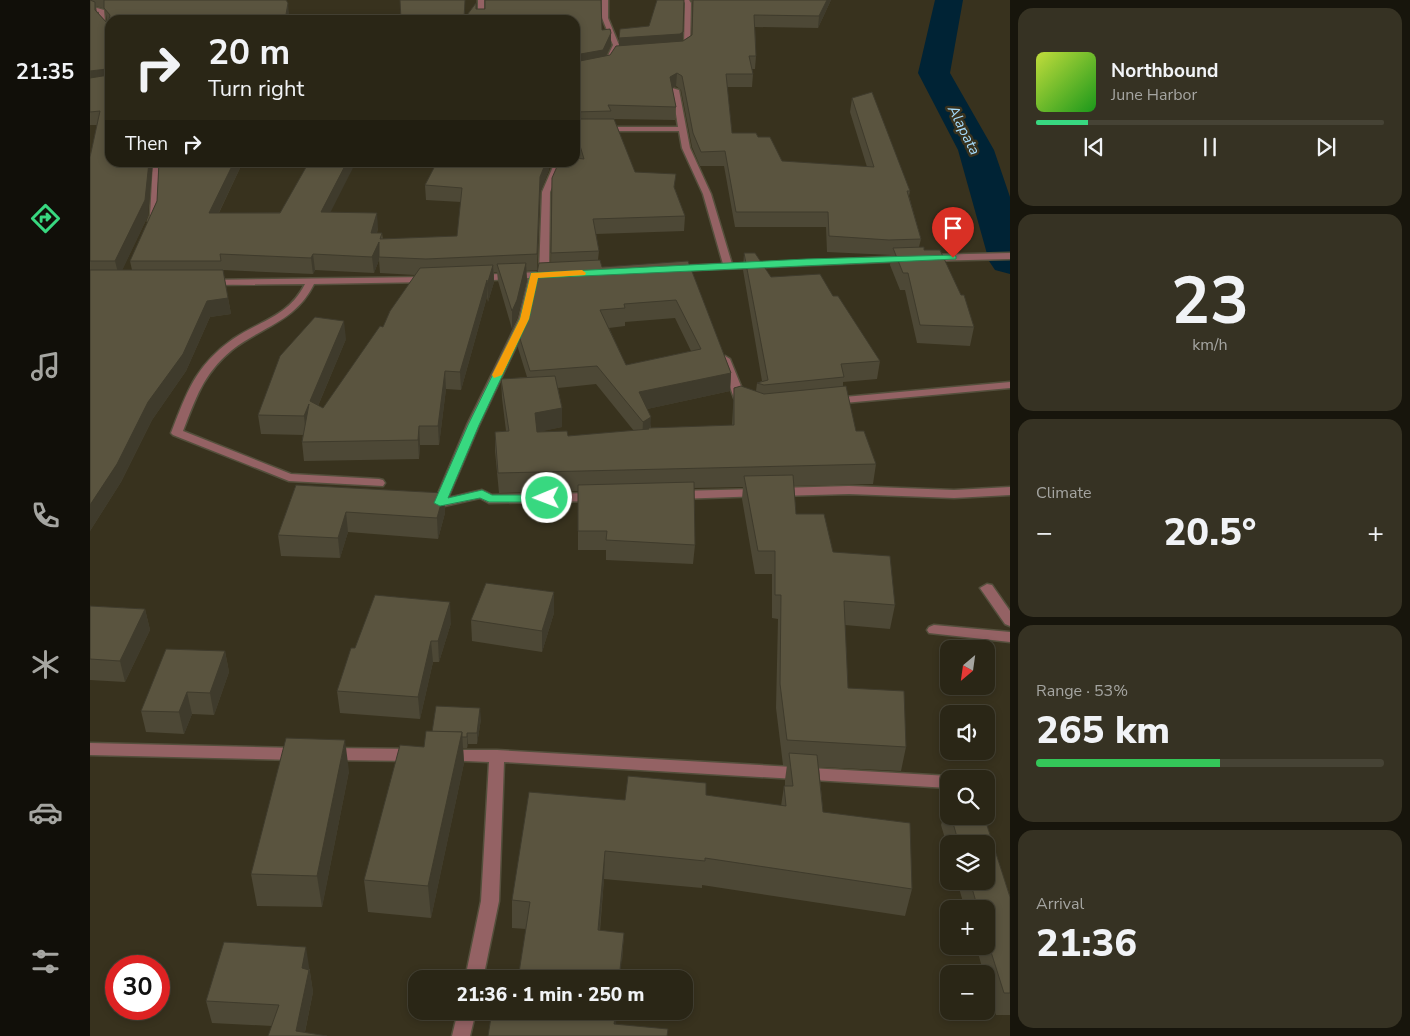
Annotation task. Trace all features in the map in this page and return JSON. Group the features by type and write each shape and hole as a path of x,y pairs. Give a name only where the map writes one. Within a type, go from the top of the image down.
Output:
{"street":[{"path":"481,0 481,15"},
{"path":"580,71 607,65 616,45 605,18 605,0"},
{"path":"669,52 682,50 687,46 688,3 686,0"},
{"path":"90,8 102,11 102,22 105,26"},
{"path":"612,55 621,54"},
{"path":"675,90 686,148 707,194 728,266"},
{"path":"580,123 589,129"},
{"path":"580,129 682,129"},
{"path":"147,233 154,216 157,167"},
{"path":"558,167 546,192 539,275 524,319 473,425 440,503 482,494 489,499 606,497"},
{"path":"664,269 692,272 728,266 1010,256"},
{"path":"466,278 563,274"},
{"path":"202,282 437,280"},
{"path":"311,281 305,297 294,309 272,324 227,349 195,386 177,433 289,477 379,483"},
{"path":"720,346 740,398 748,405 755,406"},
{"path":"822,402 1010,385"},
{"path":"664,495 849,490 954,494 1010,491"},
{"path":"987,588 1010,621"},
{"path":"934,630 1010,638"},
{"path":"90,749 497,756 940,781"},
{"path":"476,970 490,901 497,756"},
{"path":"461,1036 465,1020"}],"building":[{"path":"90,0 95,2 95,10 105,21 105,69 90,71"},
{"path":"104,0 286,0 288,3 286,15 110,15 104,8"},
{"path":"400,0 465,0 464,15 401,15"},
{"path":"485,0 601,0 602,30 610,29 611,33 603,50 580,54 580,15 467,15 476,3 476,9 485,9"},
{"path":"657,0 684,0 683,32 680,34 619,38 620,29 649,26"},
{"path":"693,0 827,0 819,16 754,15 756,56 749,56 753,74 726,74 732,133 756,133 758,137 770,137 782,161 874,167 852,98 872,92 910,191 907,191 921,239 889,240 829,236 828,212 736,212 725,151 701,152 693,133 682,76 677,73 670,77 676,107 608,105 611,111 580,112 580,61 610,55 616,46 683,41 692,35"},
{"path":"105,76 105,167 148,167 145,200 115,261 90,261 90,157 100,111 90,112 90,78"},
{"path":"580,119 614,119 635,172 676,174 674,187 685,216 593,219 599,251 551,253 552,178 557,167 580,167 580,159 584,159 580,146"},
{"path":"159,167 232,167 209,213 280,213 306,167 344,167 321,212 377,213 371,233 382,233 380,239 457,236 462,188 425,185 434,167 544,167 540,177 537,254 426,259 379,257 379,242 372,257 313,254 311,258 220,254 221,261 130,261 157,201"},
{"path":"924,247 924,250 940,250 961,295 964,295 974,327 920,325 908,273 903,273 893,248"},
{"path":"744,253 755,253 771,277 820,274 833,296 838,296 880,361 841,364 844,377 764,385 757,383 768,380"},
{"path":"600,260 602,267 688,261 731,373 639,392 651,417 643,422 597,366 530,371 517,329 531,302 539,263","holes":["676,300 701,349 626,365 600,310 625,308 624,304"]},
{"path":"526,263 517,300 512,311 497,264"},
{"path":"493,265 460,372 445,371 438,426 419,426 418,440 302,442 309,404 304,416 258,415 280,356 315,317 344,321 310,401 323,408 380,326 383,327 390,311 420,268"},
{"path":"90,270 223,270 228,298 207,301 183,354 148,402 117,464 90,505"},
{"path":"555,376 562,408 535,413 537,432 567,431 568,436 648,428 734,425 734,388 741,386 764,394 846,386 856,431 864,431 876,464 498,473 495,432 509,431 501,379"},
{"path":"793,475 796,514 824,514 833,552 890,556 895,605 844,601 848,688 904,691 906,747 787,740 780,684 781,595 775,595 775,551 758,551 744,476"},
{"path":"694,482 695,545 606,540 607,531 578,531 578,485"},
{"path":"296,485 444,493 437,518 346,512 338,538 278,535"},
{"path":"486,583 554,592 542,631 471,620"},
{"path":"375,595 450,602 438,641 431,641 418,697 337,691 351,648 355,648"},
{"path":"90,606 145,609 120,661 90,659"},
{"path":"166,649 225,651 210,693 187,692 179,712 141,711"},
{"path":"436,706 480,708 477,733 467,733 467,737 462,737 462,732 432,732"},
{"path":"426,731 462,732 428,886 364,880 400,745 424,747"},
{"path":"286,738 345,740 317,876 251,874"},
{"path":"789,753 817,755 823,812 910,823 912,889 705,858 705,861 605,851 598,930 624,933 620,970 519,970 530,902 512,900 529,792 625,800 628,776 706,783 706,795 786,806 784,786 793,786"},
{"path":"954,825 987,825 990,835 956,835"},
{"path":"995,850 1010,897 1010,993 1004,993 992,955 995,955 995,900 975,900 973,890 995,890"},
{"path":"224,942 306,947 302,968 309,970 296,1031 327,1036 268,1036 279,1005 206,1001"},
{"path":"491,1020 615,1020 614,1024 668,1029 667,1036 488,1036"}],"waterway":[{"name":"Alapata","path":"949,0 934,73 976,150 1010,261"}],"slow traffic":[{"path":"497,375 524,319 534,275 582,273"}],"route":[{"path":"547,498 489,499 482,494 440,503 473,425 524,319 534,275 806,262 953,258"}]}
